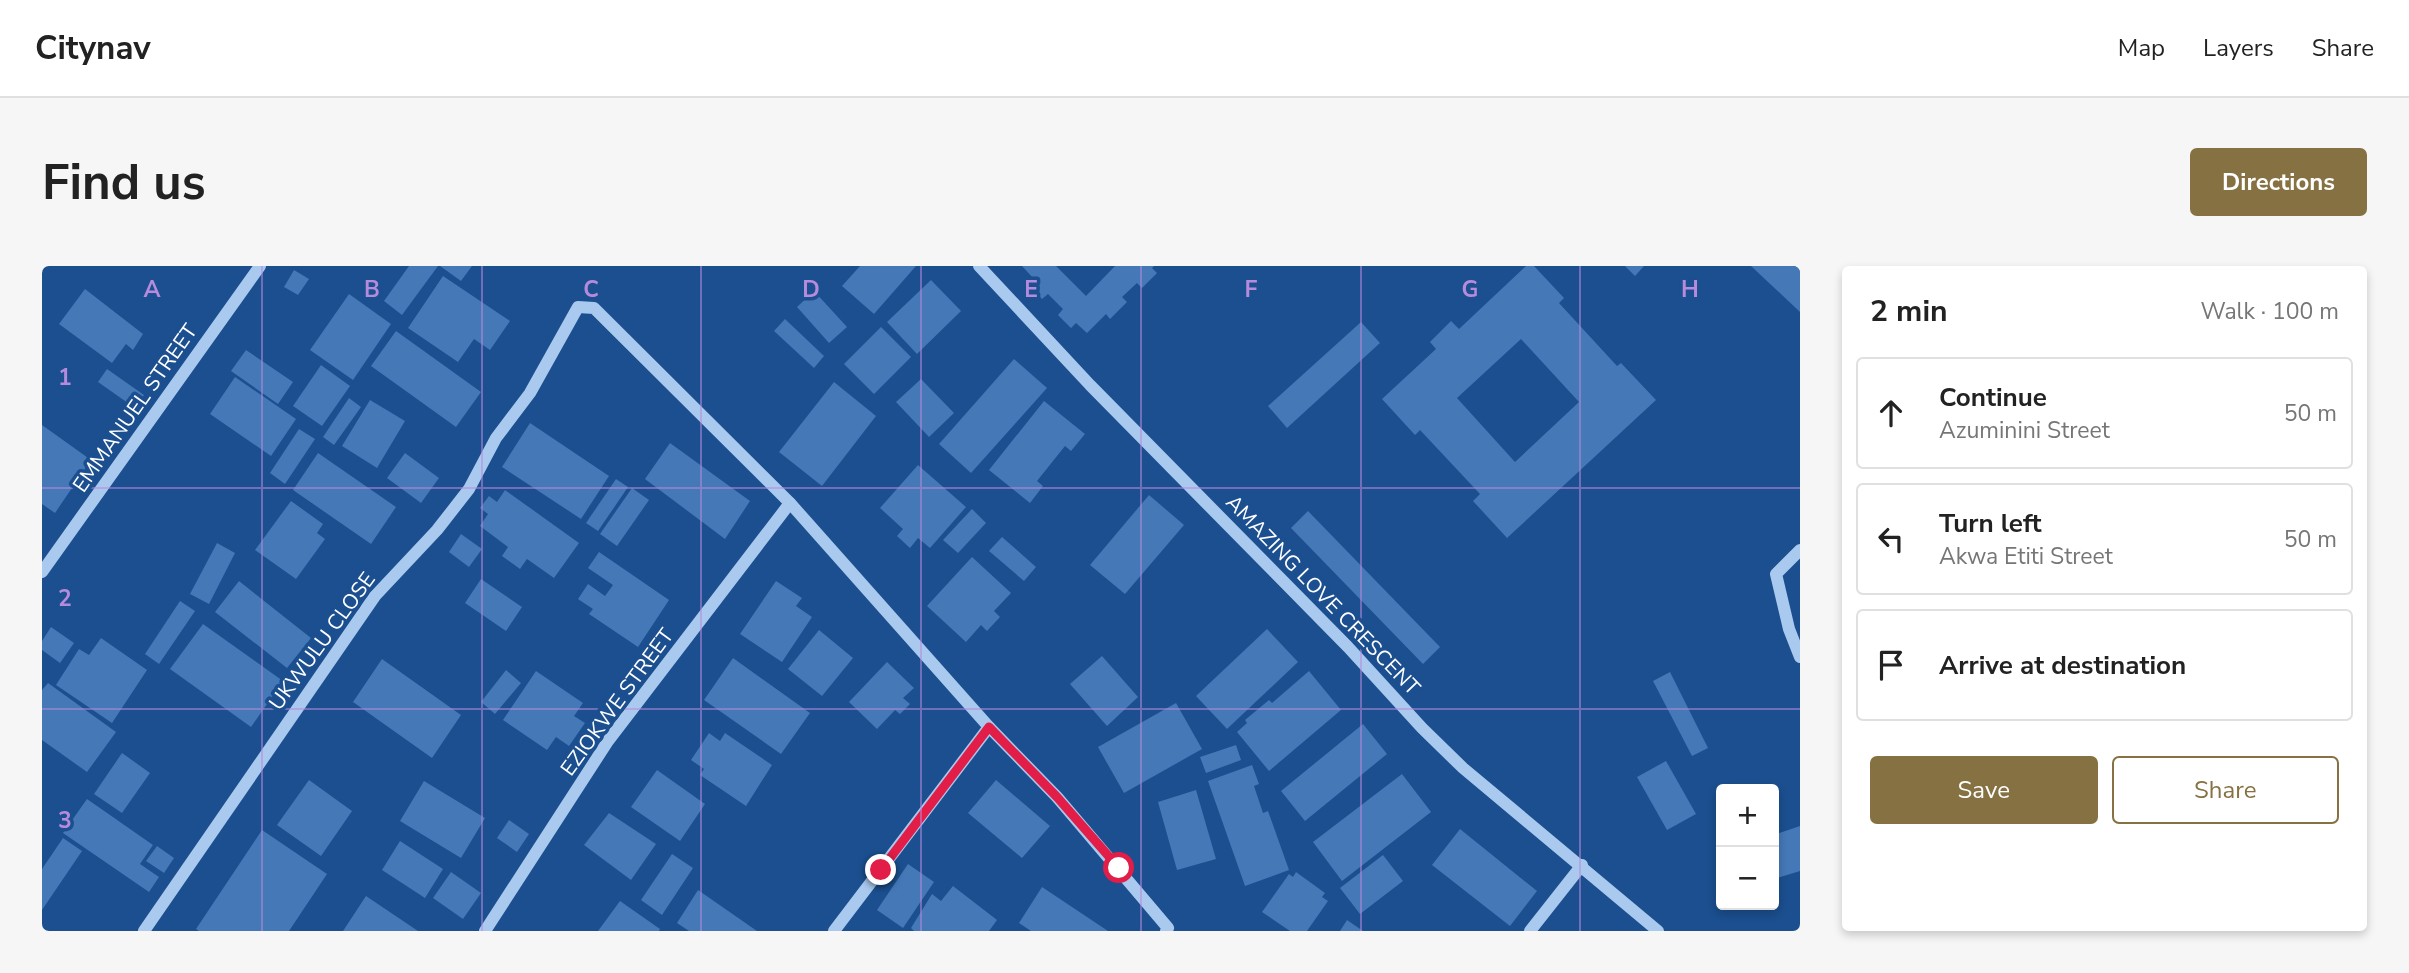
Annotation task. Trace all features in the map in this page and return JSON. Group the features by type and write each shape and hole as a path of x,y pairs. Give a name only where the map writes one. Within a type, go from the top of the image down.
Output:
{"street":[{"name":"EMMANUEL STREET","path":"42,572 260,266"},
{"name":"AMAZING LOVE CRESCENT","path":"979,266 1090,385 1348,647 1422,728 1463,768 1658,931"},
{"name":"UKWULU CLOSE","path":"144,931 374,596 437,530 469,489 496,438 530,393 578,307 594,308 790,503"},
{"path":"790,503 989,727 1057,797 1169,930"},
{"name":"EZIOKWE STREET","path":"485,931 608,741 790,503"},
{"path":"1800,550 1776,574 1789,629 1800,657"},
{"path":"834,931 989,727"},
{"path":"1530,931 1582,865"}],"building":[{"path":"409,266 438,266 402,315 384,301"},
{"path":"440,266 472,266 461,281"},
{"path":"860,266 916,266 874,314 842,286"},
{"path":"1022,266 1056,266 1086,296 1115,266 1154,266 1152,268 1157,273 1142,288 1137,283 1122,297 1127,302 1110,319 1106,314 1087,333 1076,323 1071,328 1058,315 1063,309 1048,294 1042,299 1028,284 1034,279"},
{"path":"1526,266 1534,266 1564,298 1559,303 1617,366 1621,363 1656,400 1507,538 1473,501 1480,494 1420,430 1415,435 1382,399 1436,349 1430,342 1451,321 1459,329","holes":["1521,339 1579,402 1515,462 1457,398"]},
{"path":"1625,266 1644,266 1635,276"},
{"path":"1751,266 1800,266 1800,312"},
{"path":"294,270 309,279 298,295 284,287"},
{"path":"443,276 510,321 490,350 474,339 458,362 408,328"},
{"path":"931,280 961,311 917,354 887,322"},
{"path":"85,289 143,334 133,350 126,344 112,363 59,324"},
{"path":"814,291 847,327 829,343 797,307"},
{"path":"349,294 391,324 353,380 310,350"},
{"path":"785,319 824,356 814,368 774,331"},
{"path":"1361,322 1380,343 1287,428 1268,406"},
{"path":"881,327 911,357 874,394 844,364"},
{"path":"396,331 481,392 456,427 371,366"},
{"path":"246,350 293,382 278,404 231,371"},
{"path":"1014,359 1047,388 971,473 939,444"},
{"path":"321,365 350,386 322,426 293,406"},
{"path":"107,369 144,395 135,408 98,382"},
{"path":"235,377 296,419 271,456 210,414"},
{"path":"921,379 954,413 929,437 896,402"},
{"path":"834,382 876,416 822,486 779,452"},
{"path":"349,398 361,407 334,445 323,437"},
{"path":"370,400 405,421 377,468 342,446"},
{"path":"1044,401 1085,434 1071,451 1065,446 1037,481 1043,486 1030,503 989,470"},
{"path":"530,423 609,476 581,519 502,467"},
{"path":"42,425 91,460 55,513 42,504"},
{"path":"299,429 315,439 285,484 270,473"},
{"path":"670,443 750,501 725,539 645,479"},
{"path":"318,453 396,507 371,544 293,490"},
{"path":"405,453 439,478 421,503 387,478"},
{"path":"918,465 966,507 930,548 918,538 910,548 897,536 903,529 880,508"},
{"path":"616,479 628,487 598,531 586,523"},
{"path":"632,488 649,500 617,546 600,534"},
{"path":"505,490 579,543 554,578 527,559 520,569 502,556 508,547 480,526 488,514 480,508 489,496 497,502"},
{"path":"1149,495 1184,525 1125,594 1090,565"},
{"path":"291,501 323,524 317,533 325,539 296,579 255,550"},
{"path":"972,509 986,523 958,553 943,540"},
{"path":"1308,511 1440,647 1423,664 1291,528"},
{"path":"461,534 482,549 469,567 449,552"},
{"path":"1002,537 1036,567 1024,581 989,551"},
{"path":"217,543 235,553 209,604 190,594"},
{"path":"599,552 669,600 638,647 589,614 593,609 578,599 588,584 605,596 613,585 588,568"},
{"path":"972,557 1011,593 994,611 1000,617 987,631 981,625 966,642 927,606"},
{"path":"481,579 522,607 506,631 465,603"},
{"path":"239,581 311,638 287,668 215,612"},
{"path":"776,581 802,598 796,606 812,617 782,662 740,634"},
{"path":"180,601 195,611 159,664 145,654"},
{"path":"203,624 283,681 251,727 170,669"},
{"path":"51,627 74,643 60,663 42,650 42,641"},
{"path":"1267,629 1298,662 1227,729 1196,696"},
{"path":"819,630 853,658 822,696 788,669"},
{"path":"101,638 147,670 112,723 56,685 79,649 89,655"},
{"path":"1102,656 1138,697 1107,726 1070,684"},
{"path":"733,658 810,713 781,754 704,700"},
{"path":"382,659 461,715 432,758 353,702"},
{"path":"887,662 914,688 903,698 910,704 900,714 895,710 877,729 849,702"},
{"path":"506,670 521,683 495,714 481,702"},
{"path":"536,671 583,703 574,716 585,723 569,746 556,737 547,750 503,720"},
{"path":"1309,671 1341,710 1269,771 1237,732 1247,723 1245,720 1269,700 1272,703"},
{"path":"1670,672 1708,748 1692,756 1653,681"},
{"path":"48,683 116,732 87,772 42,740 42,690"},
{"path":"1176,703 1202,749 1124,793 1098,747"},
{"path":"1363,724 1387,754 1305,821 1281,791"},
{"path":"709,733 720,741 725,733 772,765 746,806 700,775 704,769 691,760"},
{"path":"1236,745 1241,760 1206,773 1200,757"},
{"path":"122,753 150,773 122,813 94,794"},
{"path":"1666,761 1696,814 1667,830 1637,777"},
{"path":"1252,765 1259,784 1254,786 1263,813 1268,811 1289,870 1245,886 1208,781"},
{"path":"657,770 705,804 680,841 631,807"},
{"path":"1402,774 1431,812 1342,881 1313,842"},
{"path":"309,780 352,811 321,856 277,825"},
{"path":"996,780 1050,826 1022,858 968,813"},
{"path":"424,781 485,818 461,858 400,821"},
{"path":"1196,790 1216,859 1177,870 1158,802"},
{"path":"87,799 153,845 140,864 159,877 149,892 63,833"},
{"path":"609,813 656,844 631,880 584,845"},
{"path":"509,820 529,834 517,852 497,838"},
{"path":"1800,826 1800,871 1779,877 1779,847 1779,833"},
{"path":"1460,829 1537,891 1510,926 1432,865"},
{"path":"262,830 327,874 289,931 199,931 196,929"},
{"path":"63,838 82,851 42,910 42,869"},
{"path":"400,841 443,869 425,898 382,870"},
{"path":"157,846 174,858 164,873 146,861"},
{"path":"672,854 693,868 662,915 641,900"},
{"path":"1383,855 1403,881 1360,914 1340,888"},
{"path":"908,864 934,882 903,928 877,910"},
{"path":"451,872 481,893 463,919 433,898"},
{"path":"1296,872 1325,893 1322,897 1328,901 1307,931 1290,931 1262,912 1289,874 1293,877"},
{"path":"953,886 997,920 989,931 914,931 911,928 932,894 941,901"},
{"path":"1042,887 1108,931 1031,931 1019,923"},
{"path":"698,890 757,931 689,931 677,923"},
{"path":"366,896 418,931 343,931"},
{"path":"620,901 660,929 659,931 598,931"},
{"path":"1347,920 1363,931 1340,931"}],"route":[{"path":"881,870 989,727 1057,797 1119,868"}]}
